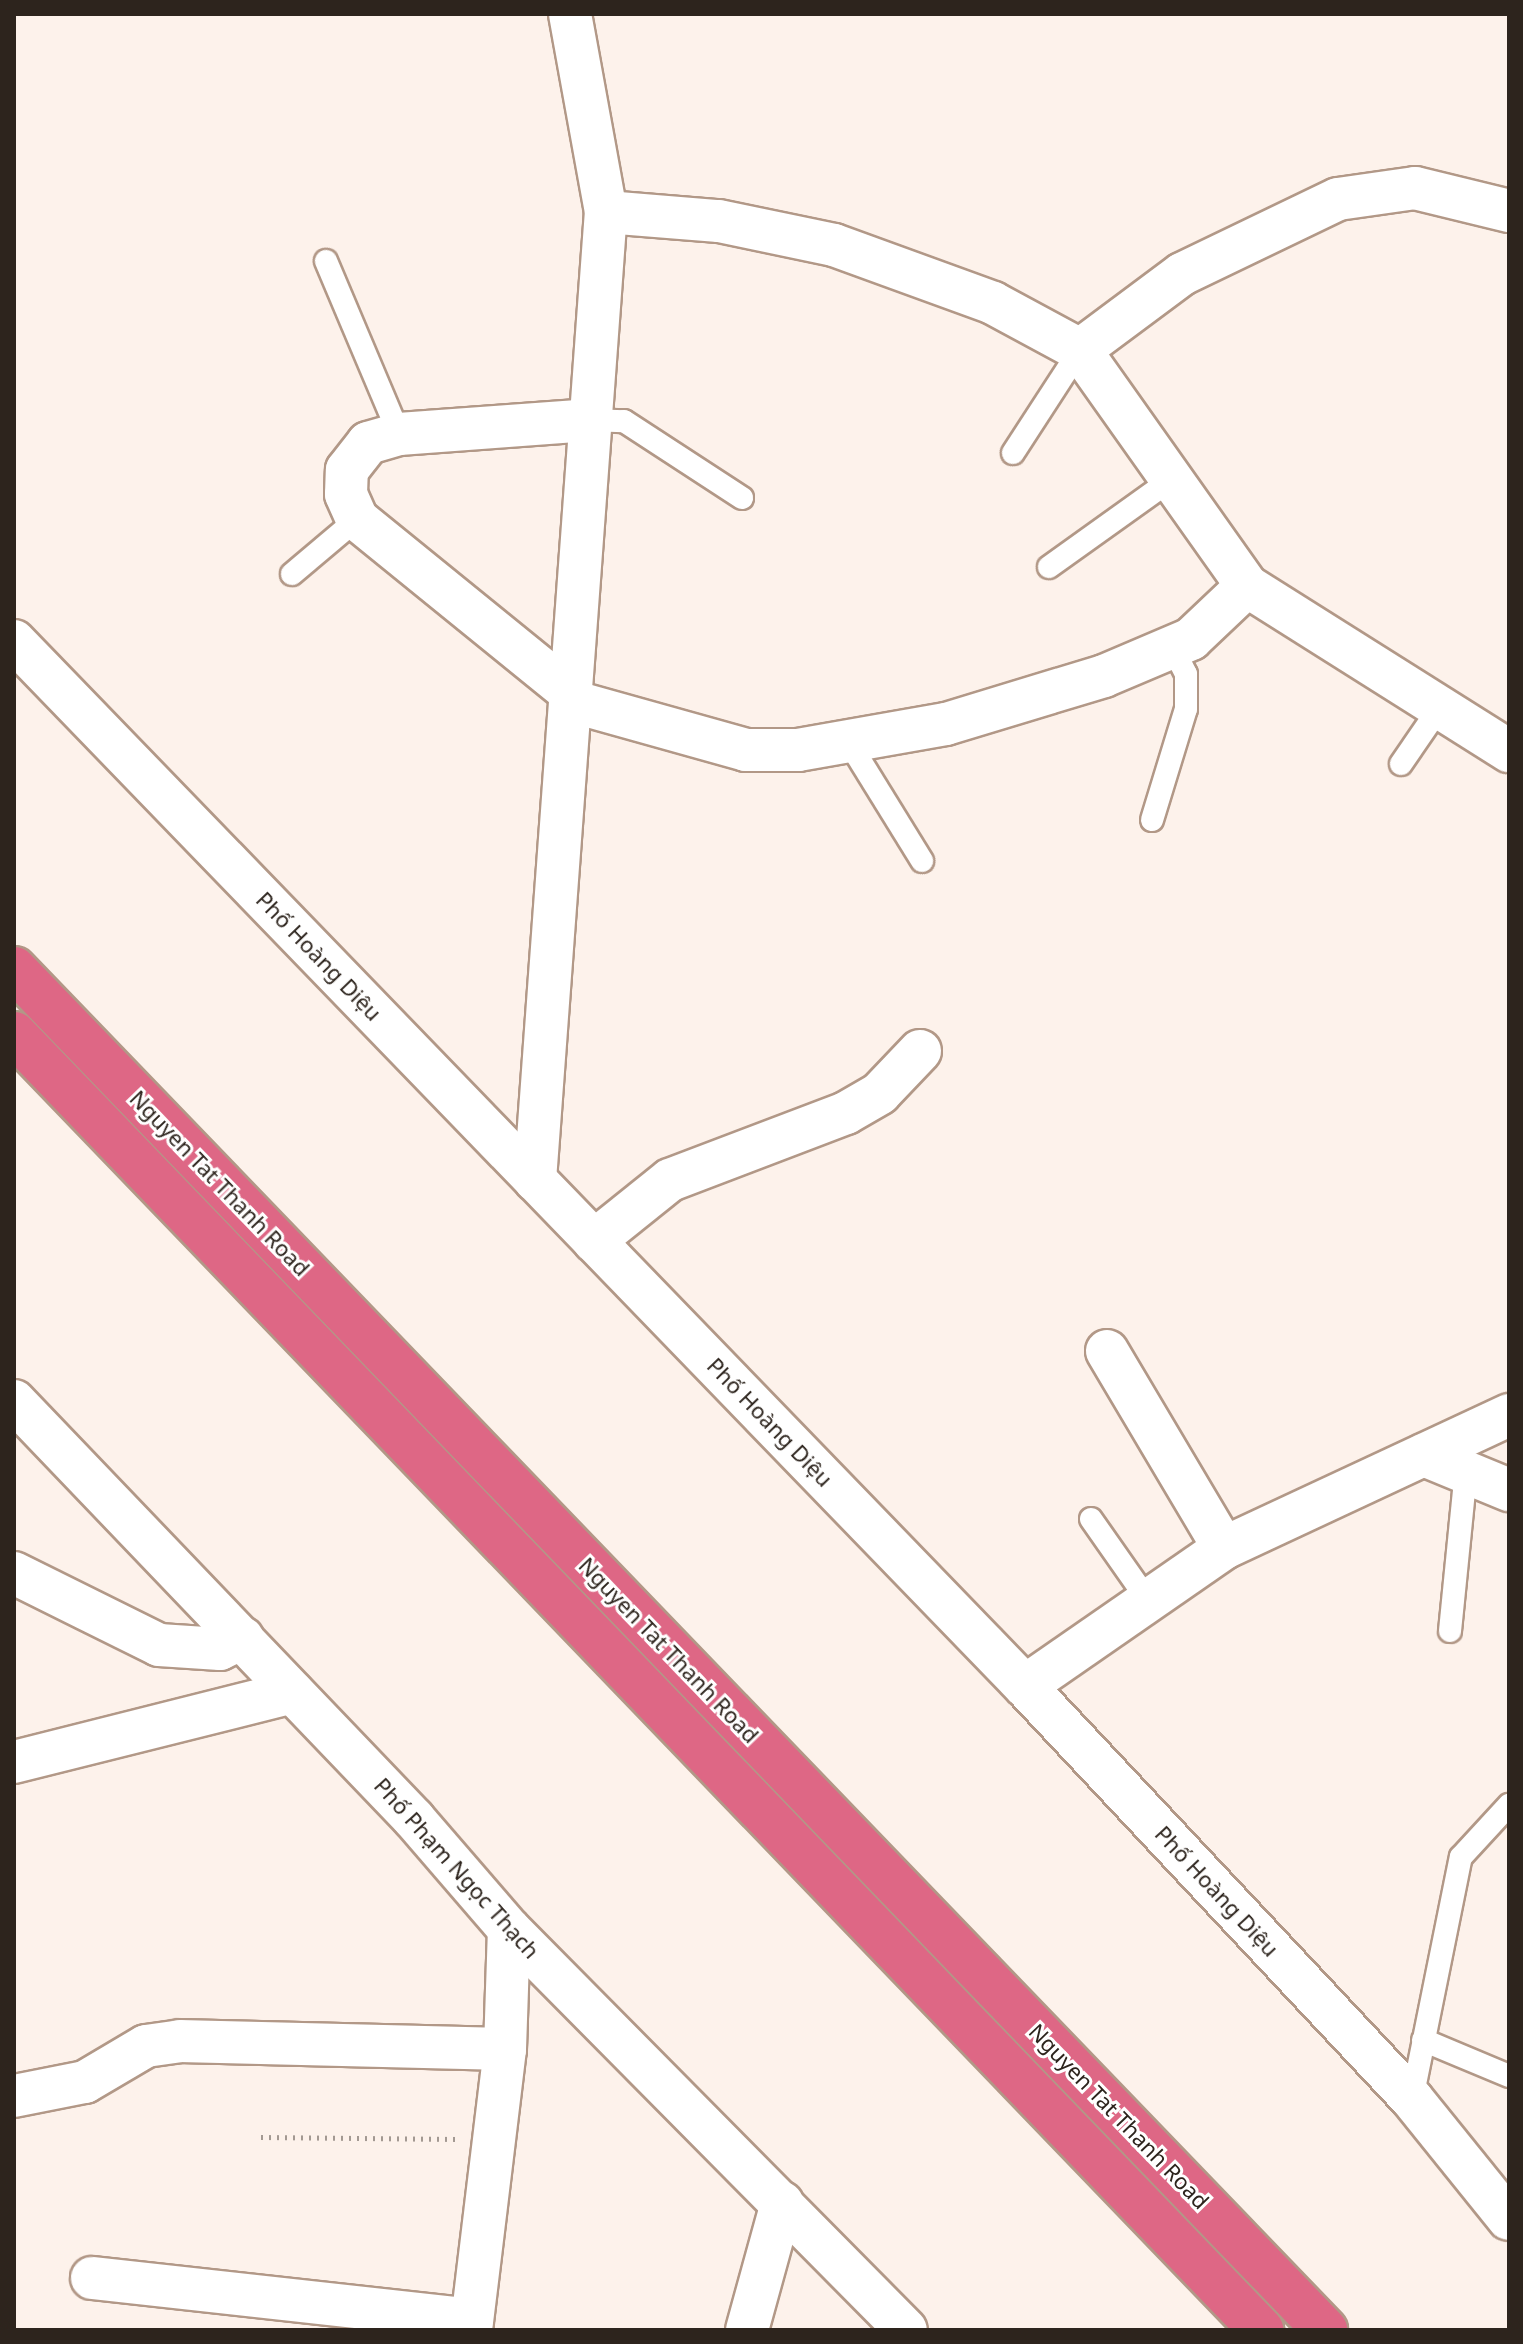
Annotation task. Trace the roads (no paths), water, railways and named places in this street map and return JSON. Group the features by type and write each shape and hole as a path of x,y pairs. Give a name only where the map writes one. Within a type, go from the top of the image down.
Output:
{"highway":[{"name":"Nguyen Tat Thanh Road","path":"14,969 1325,2330"},
{"name":"Nguyen Tat Thanh Road","path":"14,1034 1261,2330"}],"street":[{"path":"535,1180 588,420 606,212 570,14"},
{"path":"1080,350 1182,274 1338,199 1415,188 1509,211"},
{"path":"606,212 719,221 834,245 993,303 1080,350 1247,586 1438,710 1509,751"},
{"path":"588,420 399,434 353,454 346,494 357,519 571,697 746,750 848,741 946,724 1173,649 1247,586"},
{"name":"Phố Hoàng Diệu","path":"14,641 1025,1686 1412,2099 1509,2219"},
{"path":"594,1241 670,1180 846,1113 880,1093 920,1051"},
{"path":"1107,1351 1224,1548"},
{"name":"Phố Phạm Ngọc Thạch","path":"14,1401 243,1638 509,1929 906,2330"},
{"path":"1025,1686 1224,1548 1509,1415"},
{"path":"1424,1455 1509,1490"},
{"path":"14,1573 159,1645 220,1649 243,1638"},
{"path":"14,1762 292,1692"},
{"path":"92,2278 472,2325 505,2049 509,1929"},
{"path":"14,2096 85,2082 146,2046 180,2041 505,2049"},
{"path":"747,2330 782,2203"}],"lane":[{"path":"326,261 399,434"},
{"path":"1013,453 1080,350"},
{"path":"588,420 624,421 742,498"},
{"path":"1049,567 1172,479"},
{"path":"292,574 357,519"},
{"path":"1152,820 1186,709 1186,674 1173,649"},
{"path":"1401,764 1438,710"},
{"path":"848,741 922,861"},
{"path":"1450,1631 1466,1472"},
{"path":"1091,1519 1147,1599"},
{"path":"1412,2099 1461,1857 1509,1805"},
{"path":"1423,2040 1509,2076"}]}
